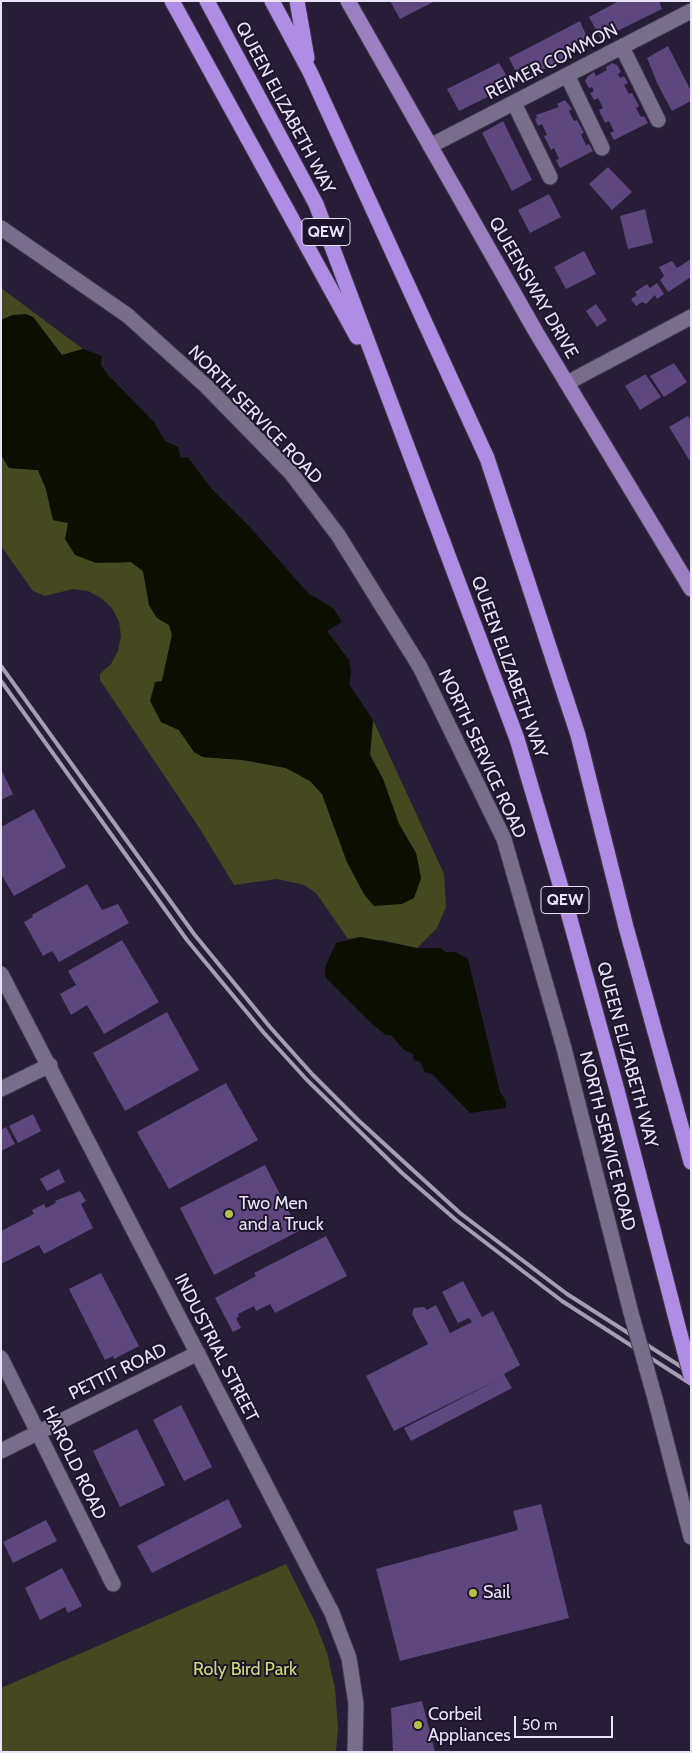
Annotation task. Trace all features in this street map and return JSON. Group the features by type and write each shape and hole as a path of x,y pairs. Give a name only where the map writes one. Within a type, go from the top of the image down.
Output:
{"highway":[{"path":"172,1 359,339 418,476"},
{"name":"QUEEN ELIZABETH WAY","path":"206,1 316,204 517,739 615,1080 691,1376"},
{"name":"QUEEN ELIZABETH WAY","path":"272,1 310,72 487,458 578,735 626,927 691,1162"},
{"path":"297,1 310,72"}],"main road":[{"name":"QUEENSWAY DRIVE","path":"348,1 567,383 691,589"}],"street":[{"name":"REIMER COMMON","path":"430,146 691,11"},
{"path":"622,47 658,120"},
{"path":"567,75 602,148"},
{"path":"514,103 550,177"},
{"name":"NORTH SERVICE ROAD","path":"1,228 127,315 206,386 291,473 338,534 420,667 504,839 564,1048 631,1313 691,1537"},
{"path":"567,383 691,317"},
{"name":"INDUSTRIAL STREET","path":"1,974 50,1065 332,1614 349,1658 356,1704 356,1752"},
{"path":"1,1089 50,1065"},
{"name":"PETTIT ROAD","path":"1,1451 198,1353"},
{"name":"HAROLD ROAD","path":"1,1358 113,1584"}],"green space":[{"path":"1,288 83,349 62,355 33,317 13,315 1,320"},
{"path":"1,455 9,468 38,470 46,489 53,520 68,523 111,563 131,562 143,571 149,605 157,618 169,625 172,635 162,681 161,722 179,730 194,752 203,757 243,760 286,768 310,781 322,794 347,862 364,894 374,906 414,898 421,878 416,853 399,824 383,779 370,755 373,720 444,874 446,907 437,928 417,948 361,937 348,939 316,893 304,885 277,879 234,885 200,829 100,680 100,674 111,664 118,651 121,636 119,621 112,608 101,598 88,591 73,589 45,596 33,591 1,546"},
{"name":"Roly Bird Park","path":"286,1564 315,1622 327,1653 335,1688 338,1728 336,1752 1,1752 1,1688"}],"shaded area":[{"path":"26,314 33,317 62,355 83,349 102,356 101,365 108,375 154,422 165,441 178,447 181,458 188,457 210,487 249,526 308,593 333,608 342,622 327,631 349,660 351,673 349,684 373,720 370,755 383,779 399,824 416,853 421,878 414,898 402,904 374,906 364,894 347,862 322,794 310,781 286,768 243,760 203,757 194,752 179,730 161,722 150,701 155,682 162,681 172,635 169,625 157,618 149,605 143,571 131,562 96,563 75,555 65,539 68,523 53,520 46,489 38,470 9,468 1,455 1,320 13,315"},
{"path":"361,937 417,948 441,948 445,952 456,952 468,959 500,1092 506,1101 506,1108 470,1113 432,1074 425,1072 420,1062 414,1060 413,1054 404,1050 391,1035 386,1035 371,1023 326,978 325,967 336,943"}],"building":[{"path":"390,1 435,1 400,19"},
{"path":"619,1 659,1 662,9 601,39 589,17"},
{"path":"580,21 590,44 521,82 509,58"},
{"path":"668,46 691,91 691,101 672,111 658,85 647,58"},
{"path":"499,63 512,85 459,111 447,89"},
{"path":"612,63 617,65 621,72 618,74 620,78 624,76 628,83 624,85 629,94 632,93 639,106 636,108 641,117 644,116 648,123 614,140 610,133 614,131 609,121 605,123 599,110 603,108 598,98 594,100 590,93 594,91 592,87 589,88 585,81 594,72 596,76 607,70 606,67"},
{"path":"565,100 572,109 569,111 574,121 577,120 584,133 581,134 586,145 589,144 593,151 560,168 556,160 559,159 554,148 551,150 544,136 547,135 542,124 538,126 535,119 537,118 536,115 559,107 557,104"},
{"path":"503,121 532,180 512,191 482,133"},
{"path":"608,167 632,192 612,210 589,184"},
{"path":"549,194 561,217 530,233 518,210"},
{"path":"645,209 653,243 628,249 620,216"},
{"path":"584,251 596,274 566,289 554,267"},
{"path":"691,259 691,277 668,292 660,280 664,276 659,267 672,261 677,268"},
{"path":"657,283 664,294 657,299 655,295 646,304 642,302 636,306 631,299 637,295 635,292 647,284 650,288"},
{"path":"596,304 607,320 597,327 586,311"},
{"path":"674,363 687,382 664,397 650,376"},
{"path":"646,375 661,397 640,410 625,386"},
{"path":"688,416 691,421 691,463 669,427"},
{"path":"1,769 13,794 1,800"},
{"path":"34,809 66,867 14,896 1,874 1,827"},
{"path":"87,884 102,910 118,904 129,923 59,962 52,951 43,956 24,922 33,917 32,915"},
{"path":"122,940 159,1002 104,1034 87,1005 71,1015 60,994 76,985 68,971"},
{"path":"167,1012 199,1070 125,1111 93,1053"},
{"path":"226,1083 258,1140 169,1189 137,1132"},
{"path":"33,1114 41,1131 18,1143 9,1126"},
{"path":"6,1127 15,1144 1,1151 1,1130"},
{"path":"265,1165 299,1231 214,1275 180,1208"},
{"path":"59,1169 65,1182 47,1191 40,1179"},
{"path":"80,1191 86,1201 81,1204 93,1228 44,1254 39,1245 1,1264 1,1231 34,1214 32,1210 44,1204 46,1208 56,1203 55,1201"},
{"path":"326,1236 347,1276 275,1313 270,1304 256,1311 254,1306 238,1314 239,1317 236,1318 241,1328 233,1332 215,1298 256,1276 254,1273"},
{"path":"101,1273 139,1346 114,1359 113,1356 105,1360 69,1289"},
{"path":"463,1281 482,1317 493,1311 520,1365 504,1374 512,1388 411,1441 404,1428 499,1379 394,1431 366,1376 428,1344 412,1314 414,1308 424,1307 427,1310 436,1305 450,1333 472,1322 469,1318 458,1323 442,1292"},
{"path":"181,1405 212,1467 184,1481 153,1420"},
{"path":"137,1429 165,1485 120,1507 93,1451"},
{"path":"228,1499 242,1527 152,1573 137,1546"},
{"name":"Sail","path":"541,1504 569,1618 400,1661 376,1569 518,1530 513,1511"},
{"path":"46,1520 57,1541 13,1563 3,1542"},
{"path":"62,1568 82,1606 68,1613 65,1607 40,1620 25,1588"},
{"path":"422,1701 435,1752 393,1752 391,1708"}],"railway":[{"path":"1,666 194,934 270,1027 312,1074 358,1120 460,1213 567,1294 691,1373"},
{"path":"1,681 187,940 264,1033 307,1080 402,1173 456,1220 562,1301 691,1384"}],"place":[{"name":"Two Men and a Truck","path":"229,1214"},
{"name":"Sail","path":"473,1593"},
{"name":"Corbeil Appliances","path":"418,1725"}]}
